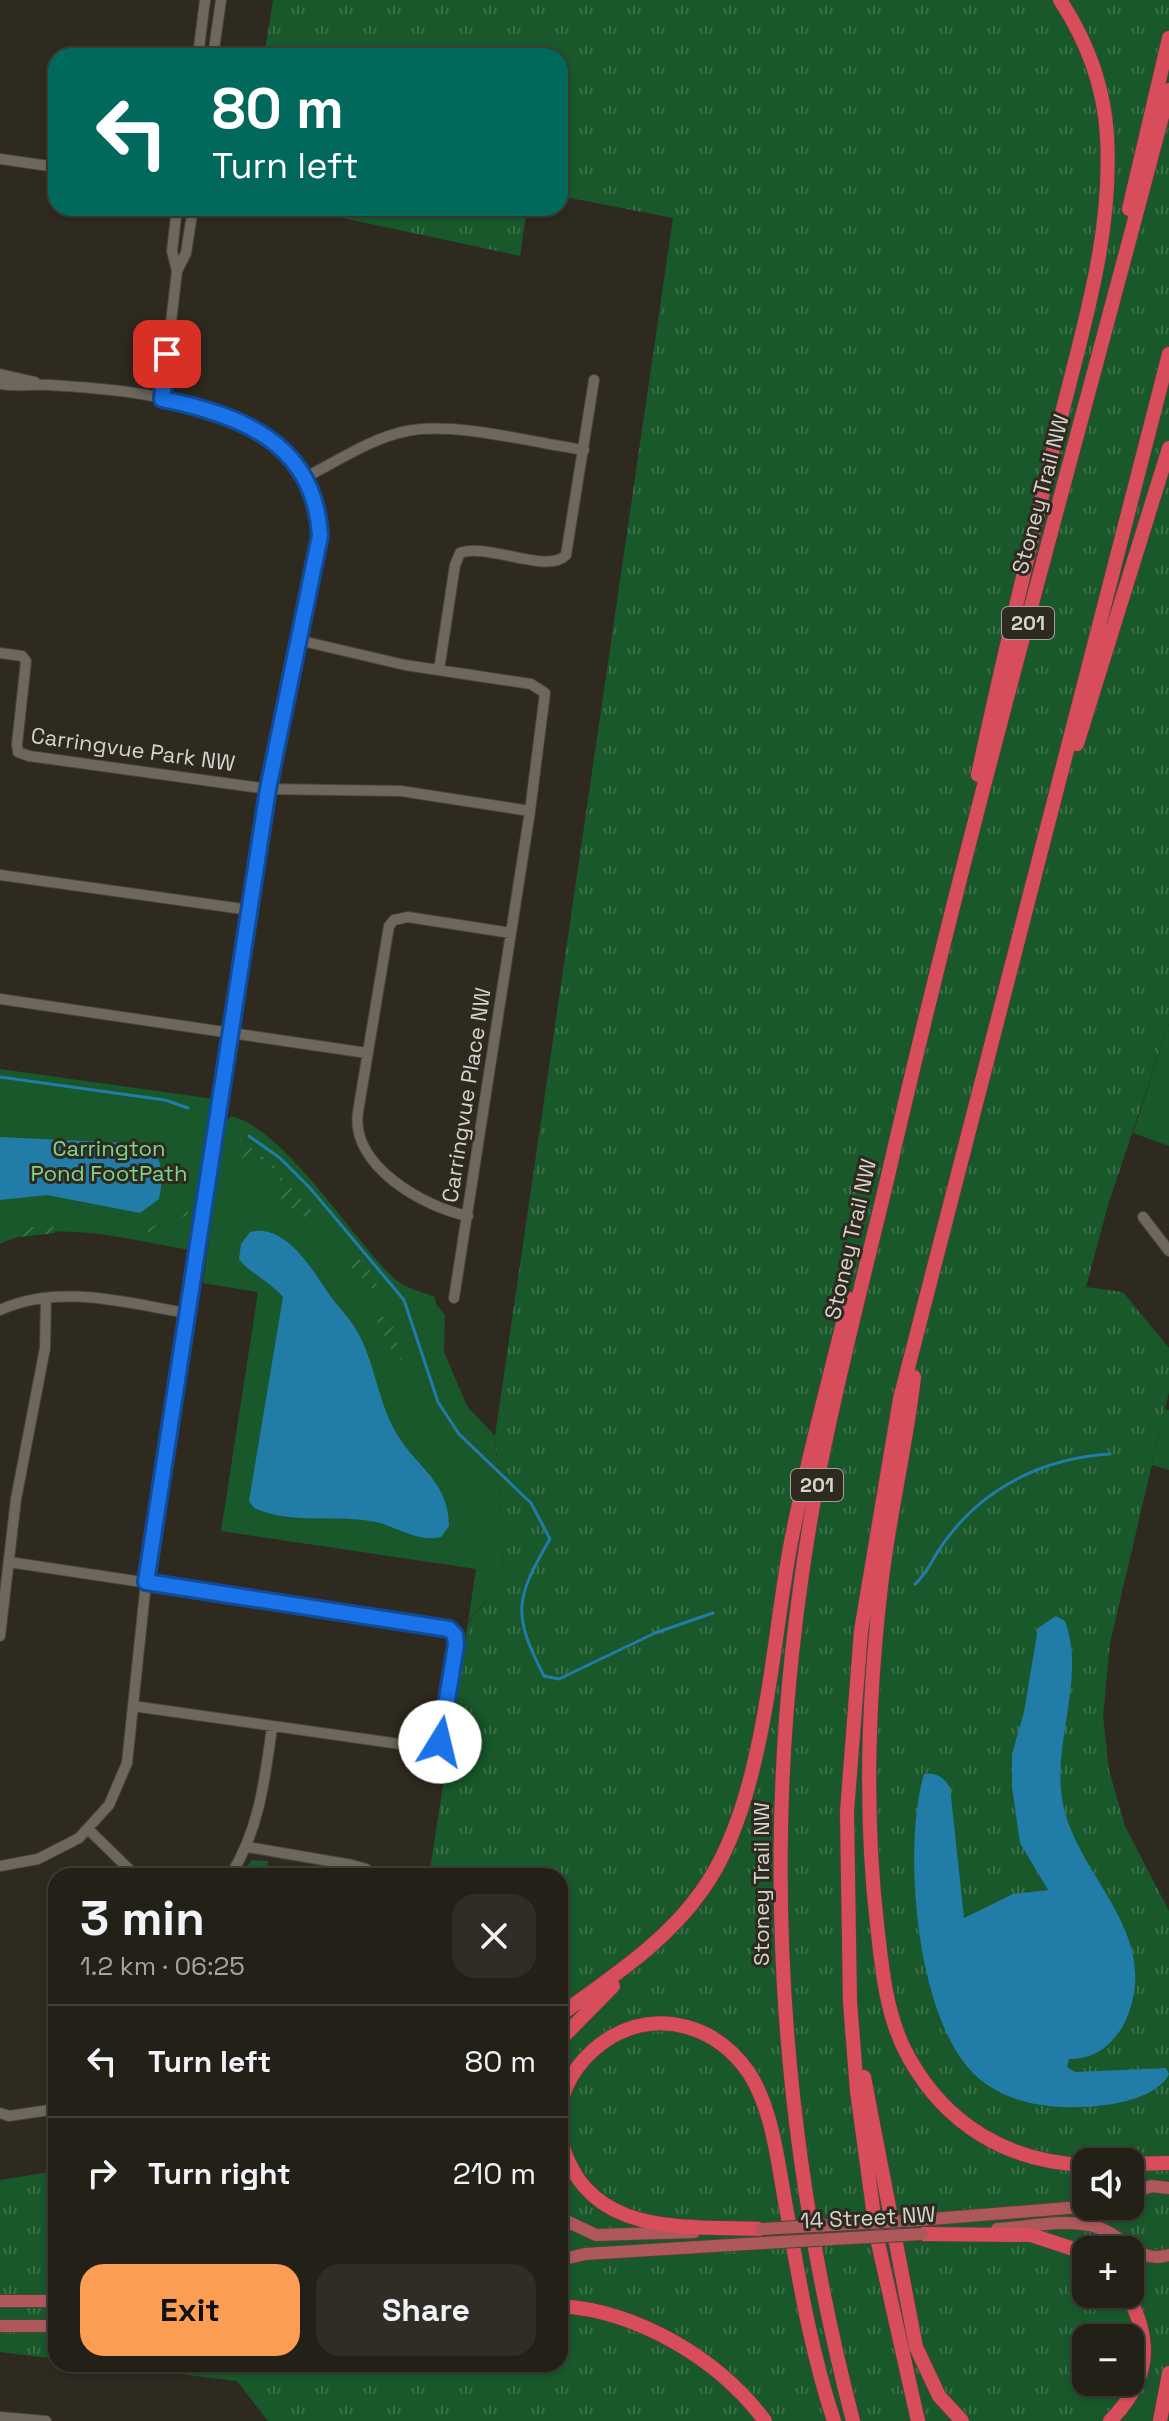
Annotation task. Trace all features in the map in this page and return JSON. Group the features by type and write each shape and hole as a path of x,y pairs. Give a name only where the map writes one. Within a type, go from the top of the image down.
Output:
{"highway":[{"path":"941,948 1000,671 1101,243 1108,161 1104,107 1087,48 1060,0"},
{"path":"1115,298 1129,204 1169,38"},
{"name":"Stoney Trail NW","path":"853,2421 827,2311 790,2089 780,1919 781,1823 790,1676 817,1482 941,948 1169,90"},
{"path":"918,2421 877,2238 857,2091 850,2002 847,1812 860,1644 889,1447 1169,354"},
{"path":"1003,994 1169,448"},
{"path":"568,2032 670,1931 703,1891 723,1856 743,1804 792,1539 870,1216 893,1153"},
{"path":"919,1326 881,1586 871,1695 868,1790 872,1883 884,1981 895,2026 908,2056 925,2085 954,2116 979,2136 1012,2152 1040,2161 1072,2164"},
{"path":"568,2009 644,1954"},
{"path":"850,2002 916,2347 939,2396 962,2421"},
{"path":"568,2082 593,2050 625,2030 645,2024 681,2024 718,2041 749,2073 768,2121 811,2331 834,2421"},
{"path":"568,2163 587,2192 620,2214 663,2225 762,2236"},
{"path":"1144,2164 1169,2163"},
{"path":"921,2227 1031,2235 1072,2248"},
{"path":"568,2307 609,2315 646,2328 685,2349 718,2372 765,2421"},
{"path":"1110,2421 1132,2397 1141,2377 1145,2348 1135,2308"},
{"path":"1160,2421 1169,2373"}],"main road":[{"path":"1144,2189 1151,2186 1169,2188"},
{"name":"14 Street NW","path":"921,2227 1072,2208"},
{"name":"14 Street NW","path":"568,2223 578,2230 610,2236 762,2236"},
{"name":"14 Street NW","path":"568,2258 762,2236 921,2227 1086,2225 1114,2235 1146,2257 1169,2255"},
{"path":"0,2301 48,2301"},
{"path":"0,2326 48,2326"}],"street":[{"path":"199,48 205,0"},
{"path":"214,48 221,0"},
{"path":"0,159 48,166"},
{"path":"176,216 172,251 177,271"},
{"path":"162,399 177,271 186,253 192,216"},
{"path":"0,374 48,385"},
{"path":"439,670 458,555 469,550 551,562 562,560 569,547 594,380"},
{"path":"0,384 48,385 162,399 206,409 254,430 285,451 306,477 315,501 320,536 268,789 146,1582 129,1748 122,1780 89,1830 38,1859 0,1866"},
{"path":"306,477 384,438 421,429 454,430 584,450"},
{"name":"Carringvue Place NW","path":"298,640 439,670 531,684 545,693 530,811 468,1216 439,1209 409,1194 387,1174 359,1138 356,1129 367,1053 386,934 394,920 413,918 511,933"},
{"name":"Carringvue Park NW","path":"0,653 22,656 26,661 18,752 268,789"},
{"path":"268,789 401,791 530,811"},
{"path":"0,875 250,910"},
{"path":"0,999 367,1053"},
{"path":"454,1298 468,1216"},
{"path":"1143,1217 1169,1251"},
{"path":"0,1310 19,1301 68,1295 187,1313"},
{"path":"0,1636 23,1455 45,1348 46,1298"},
{"path":"9,1562 442,1627 455,1635 440,1742 435,1749 133,1706"},
{"path":"235,1868 248,1847 263,1788 272,1727"},
{"path":"89,1830 128,1868"},
{"path":"248,1847 362,1868"},
{"path":"0,2113 9,2116 48,2110"},
{"path":"0,2417 46,2421"}],"green space":[{"path":"273,0 1169,0 1169,1023 1108,1205 1086,1287 1123,1292 1169,1348 1169,1392 1110,1643 1103,1716 1109,1770 1125,1826 1169,1911 1169,2421 268,2421 237,2381 163,2372 568,2372 568,1868 430,1868 468,1623 502,1581 503,1542 495,1436 673,218 568,198 568,48 265,48"},
{"path":"333,216 526,216 520,256"},
{"path":"1169,1023 1169,1146 1133,1133"},
{"name":"Carrington Pond FootPath","path":"0,1069 214,1099 196,1229 190,1250 119,1237 69,1232 22,1236 0,1244"},
{"path":"231,1116 252,1125 274,1142 396,1280 435,1297 436,1304 445,1315 444,1352 467,1406 495,1436 503,1542 502,1581 468,1622 476,1569 221,1531 258,1292 203,1283 225,1122"},
{"path":"239,1138 275,1166 274,1170 258,1157 240,1163 245,1153"},
{"path":"276,1171 318,1221 308,1221 294,1208 285,1208 281,1199 286,1189"},
{"path":"178,1205 189,1207 187,1217 175,1216 162,1227 163,1237 148,1236 148,1229 169,1218"},
{"path":"26,1227 54,1227 55,1233 20,1237 20,1230"},
{"path":"348,1257 359,1259 378,1279 374,1290 347,1263"},
{"path":"378,1312 393,1326 402,1360 395,1357 376,1320"},
{"path":"1165,1409 1169,1410 1169,1470 1152,1465"},
{"path":"252,1860 268,1861 267,1868 246,1868"},
{"path":"48,2172 48,2358 0,2352 0,2180"}],"water":[{"path":"0,1137 148,1144 157,1156 161,1170 159,1199 140,1213 47,1195 0,1200"},
{"path":"250,1232 275,1234 296,1250 354,1326 367,1353 391,1423 443,1495 449,1526 441,1537 425,1538 361,1520 283,1516 254,1508 249,1501 283,1297 239,1259 241,1244"},
{"path":"1056,1616 1065,1621 1071,1642 1072,1664 1060,1776 1062,1798 1083,1854 1127,1934 1134,1963 1134,1993 1123,2026 1100,2051 1069,2059 1067,2067 1075,2072 1166,2068 1169,2074 1159,2086 1145,2095 1120,2103 1095,2106 1059,2107 1022,2101 1005,2095 975,2075 955,2049 939,2015 927,1975 915,1887 917,1806 924,1774 929,1774 939,1776 950,1787 964,1918 1013,1894 1048,1890 1020,1843 1012,1787 1012,1754 1024,1712 1038,1628"}],"waterway":[{"path":"0,1077 165,1100 188,1108"},
{"path":"249,1136 280,1158 310,1188 404,1300 438,1402 459,1434 531,1503 550,1539 524,1592 523,1621 544,1676 559,1679 655,1633 713,1613"},
{"path":"915,1584 959,1524 995,1492 1038,1469 1110,1454"}],"route":[{"path":"167,354 162,399 221,414 266,436 285,451 306,477 315,501 320,536 268,789 146,1582 449,1629 455,1635 456,1645 440,1742"}]}
